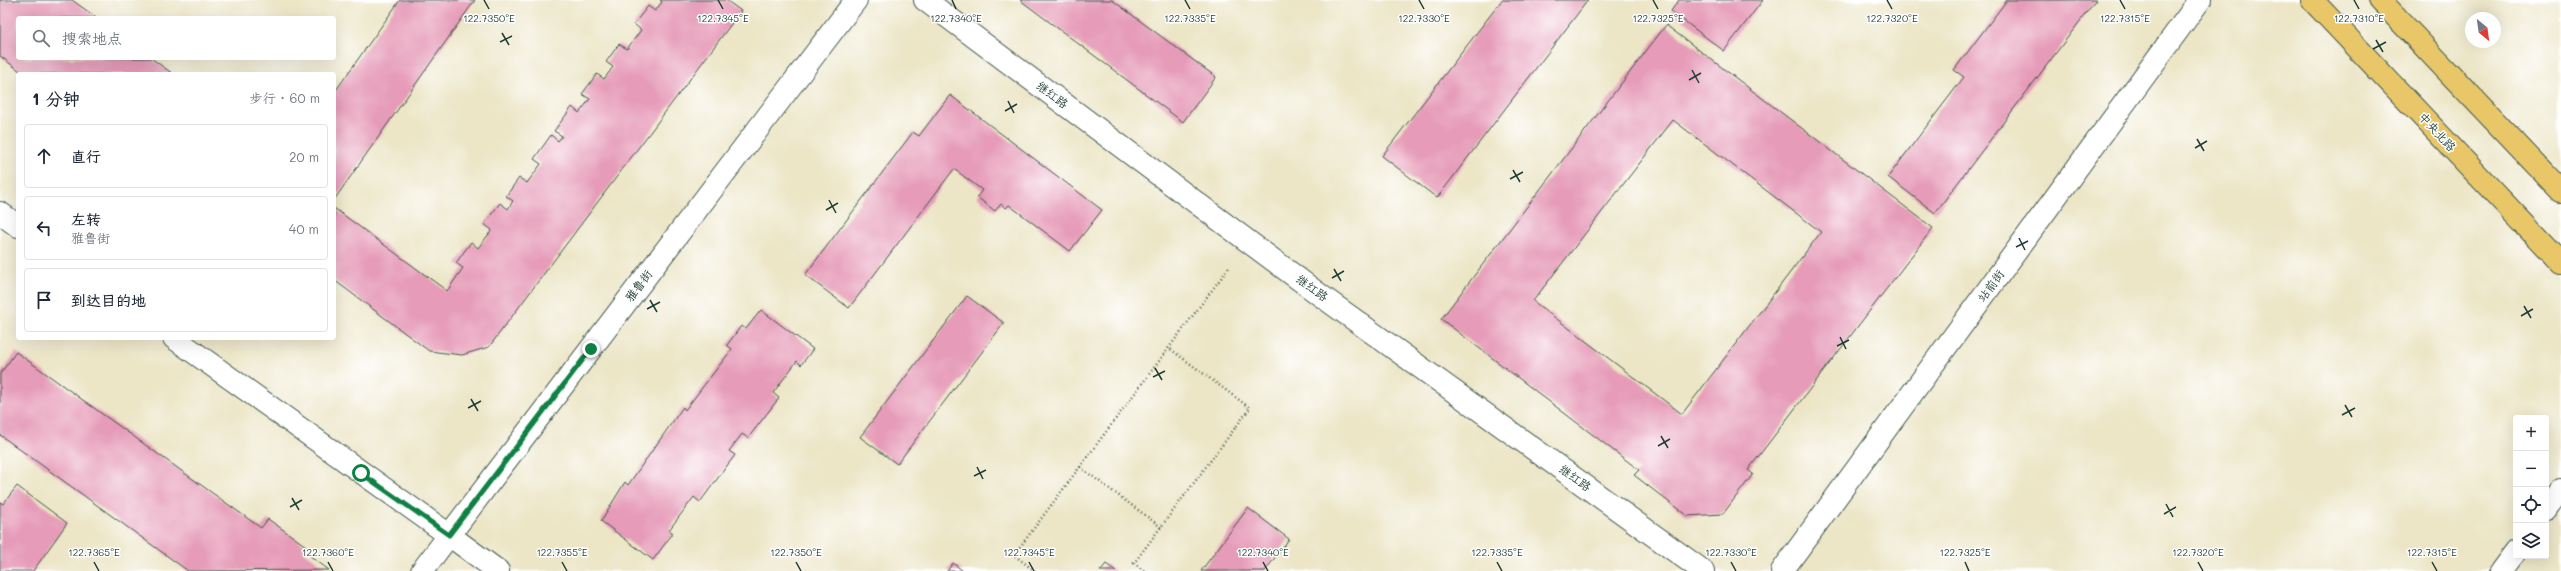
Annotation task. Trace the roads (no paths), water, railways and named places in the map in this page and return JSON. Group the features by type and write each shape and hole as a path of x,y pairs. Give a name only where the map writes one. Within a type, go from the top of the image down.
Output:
{"main road":[{"name":"中央北路","path":"2312,0 2561,264"},
{"path":"2380,0 2561,191"}],"street":[{"name":"雅鲁街","path":"422,571 856,0"},
{"name":"继红路","path":"925,0 1248,241 1703,571"},
{"name":"站前街","path":"1782,571 2200,0"},
{"path":"0,213 16,225"},
{"path":"177,340 498,571"},
{"path":"2549,506 2561,490"},
{"path":"2501,571 2513,555"}]}
